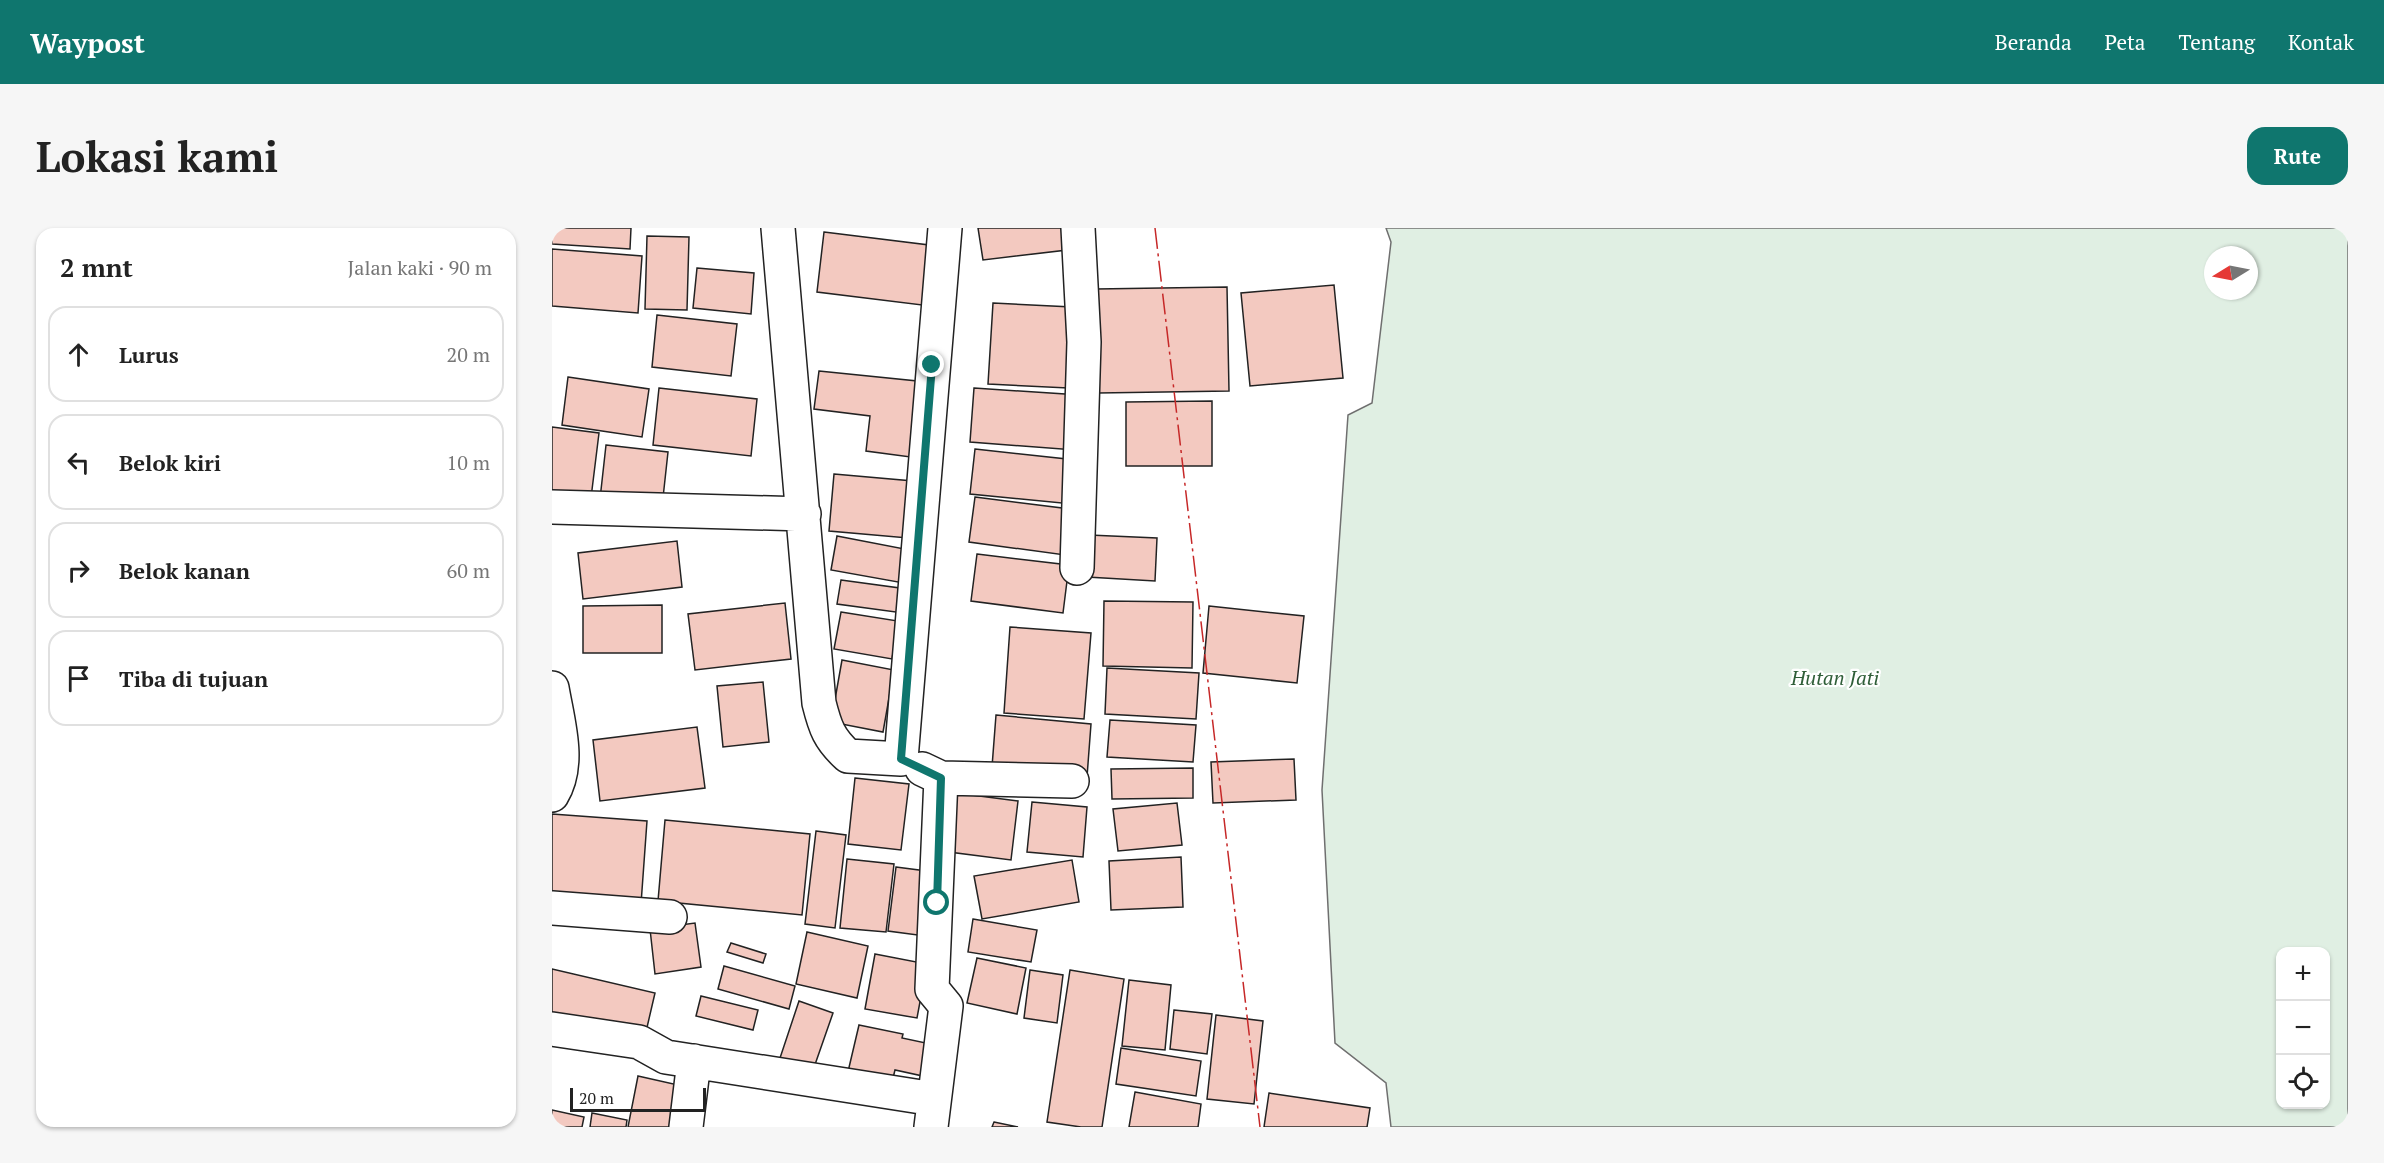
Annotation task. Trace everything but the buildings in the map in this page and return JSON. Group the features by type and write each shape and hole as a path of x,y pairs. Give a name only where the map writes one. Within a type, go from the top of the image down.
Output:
{"street":[{"path":"778,228 819,703 830,738 848,756 901,759 941,778 1071,781"},
{"path":"901,759 945,228"},
{"path":"1077,568 1084,342 1078,228"},
{"path":"552,507 804,514"},
{"path":"552,688 562,750 560,782 552,795"},
{"path":"552,1029 639,1042 666,1057 694,1061 933,1113 946,1006 932,988 941,778"},
{"path":"552,908 670,917"},
{"path":"686,1127 694,1061"}],"green space":[{"name":"Hutan Jati","path":"1386,228 2348,228 2348,1127 1391,1127 1386,1083 1335,1043 1322,790 1348,415 1372,403 1391,242"}],"power":[{"path":"1155,228 1260,1127"}],"route":[{"path":"932,365 901,759 941,778 937,903"}]}
